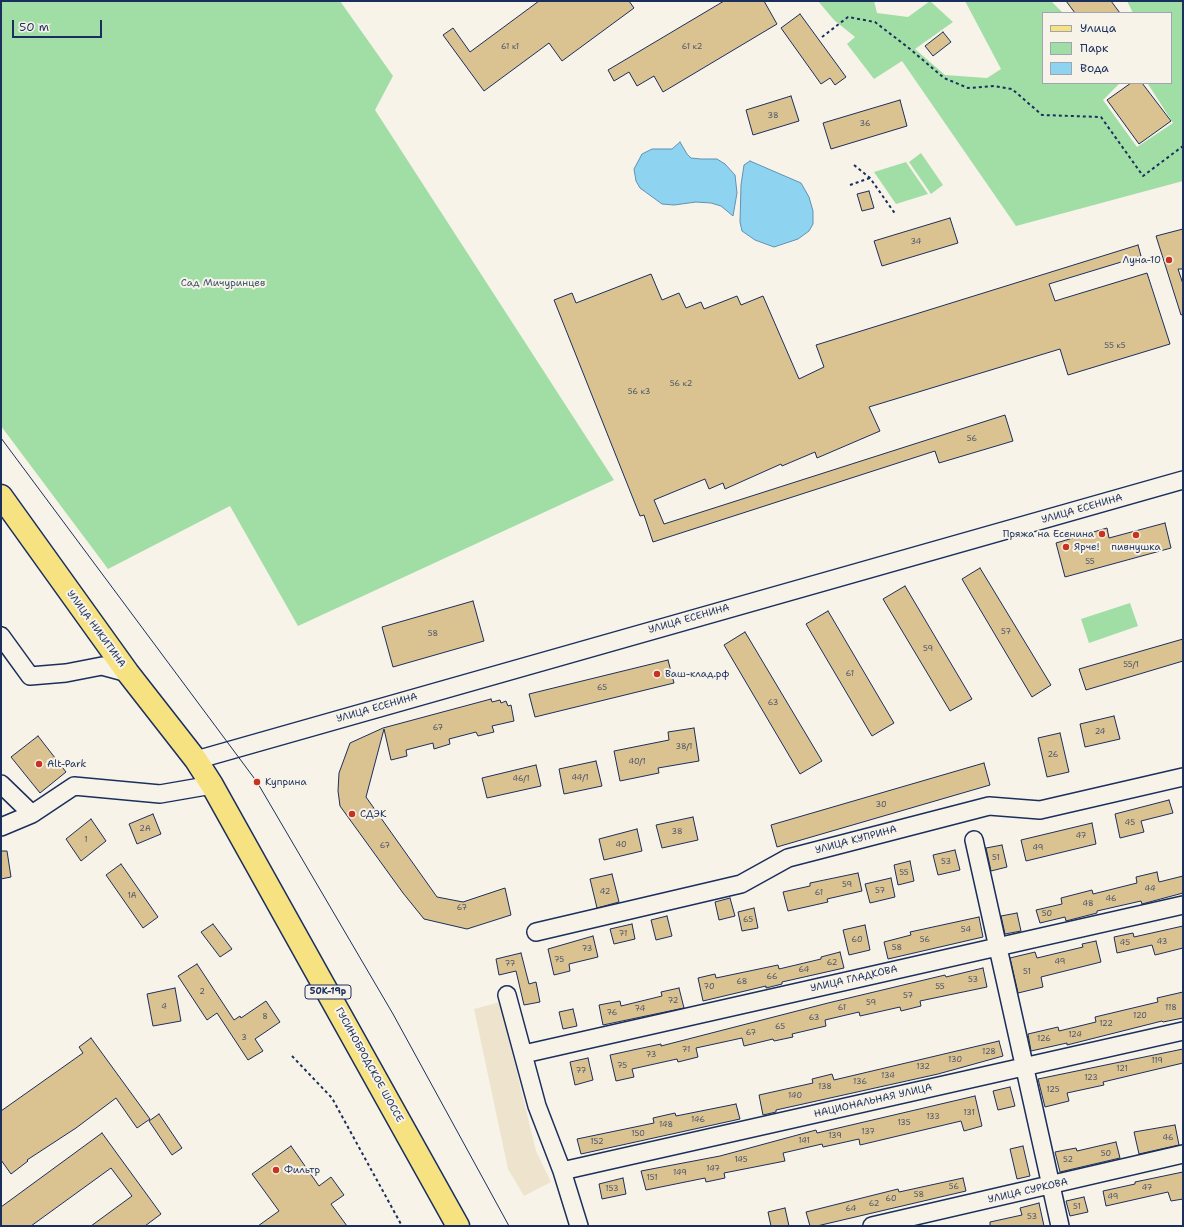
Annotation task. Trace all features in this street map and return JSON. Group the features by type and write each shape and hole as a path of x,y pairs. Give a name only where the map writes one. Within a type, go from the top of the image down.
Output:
{"main road":[{"name":"УЛИЦА НИКИТИНА","path":"1,496 128,673 196,760"},
{"name":"ГУСИНОБРОДСКОЕ ШОССЕ","path":"196,760 212,785 458,1226"}],"street":[{"name":"УЛИЦА ЕСЕНИНА","path":"196,760 1183,480"},
{"path":"1,636 30,676 66,673 102,666 128,673"},
{"name":"УЛИЦА КУПРИНА","path":"536,932 741,884 788,858 989,806 1040,810 1183,777"},
{"path":"1,784 32,814"},
{"path":"1,827 32,814 74,786 160,794 212,785"},
{"path":"974,840 1023,1068 1060,1226"},
{"name":"УЛИЦА ГЛАДКОВА","path":"524,1054 1183,905"},
{"path":"507,995 537,1106 562,1171 579,1226"},
{"name":"НАЦИОНАЛЬНАЯ УЛИЦА","path":"562,1171 1183,1031"},
{"name":"УЛИЦА СУРКОВА","path":"872,1226 1183,1154"}],"path":[{"path":"822,36 848,18 875,22 944,78 968,88 994,86 1012,89 1042,115 1079,115 1101,118 1143,176 1183,146"},
{"path":"854,165 870,178 896,215"},
{"path":"850,184 870,178"},
{"path":"292,1056 332,1098 402,1226"}],"shaded area":[{"path":"500,1002 536,1151 551,1182 524,1196 508,1169 474,1009"}],"green space":[{"name":"Сад Мичуринцев","path":"1,1 340,1 393,76 375,110 614,480 298,626 230,506 108,569 1,426"},
{"path":"818,1 874,1 877,13 908,17 930,1 953,22 915,49 945,75 987,78 1001,69 965,1 1051,1 1062,12 1042,12 1042,84 1119,84 1103,100 1137,147 1173,123 1148,84 1172,84 1172,12 1132,12 1127,1 1183,1 1183,181 1016,226 902,61 874,79 847,44 855,37 834,20"},
{"path":"921,153 943,185 931,194 909,162"},
{"path":"906,162 928,194 896,204 874,172"},
{"path":"1130,603 1138,626 1089,643 1081,619"}],"water":[{"path":"680,142 691,158 717,159 725,164 735,175 737,193 733,216 721,206 711,203 696,202 674,205 662,204 640,188 636,181 634,169 642,154 652,149 672,149"},
{"path":"750,161 801,183 809,197 813,211 813,224 809,231 798,239 774,247 755,240 742,231 740,222 741,185 744,165"}],"building":[{"path":"539,1 629,1 634,8 562,61 549,43 484,91 443,35 453,28 470,52"},
{"path":"724,1 764,1 777,24 663,92 654,76 637,86 629,72 614,81 608,70"},
{"path":"1066,1 1111,1 1119,12 1074,12"},
{"path":"800,14 846,77 835,85 830,78 821,84 781,28"},
{"path":"943,32 951,42 933,56 925,46"},
{"path":"1130,84 1143,84 1171,121 1139,144 1107,100"},
{"path":"791,96 799,121 753,135 746,110"},
{"path":"900,100 907,126 831,149 823,123"},
{"path":"869,191 874,208 862,211 857,194"},
{"path":"950,218 958,243 882,266 874,241"},
{"name":"Луна-10","path":"1183,229 1183,269 1178,269 1183,284 1183,314 1181,315 1156,236"},
{"path":"1138,245 1141,256 1049,284 1055,301 1147,273 1170,344 1068,375 1060,349 869,407 880,431 817,458 815,452 782,466 781,464 725,489 723,483 709,489 705,479 654,500 664,524 1005,415 1013,441 939,463 935,451 653,542 644,515 640,516 554,300 572,293 576,303 651,274 662,300 679,293 686,308 701,302 704,309 737,296 741,305 763,296 799,379 824,367 816,345"},
{"path":"1165,523 1171,548 1065,577 1056,543 1107,528 1109,538"},
{"path":"980,568 1051,685 1032,697 962,579"},
{"path":"905,586 972,699 950,711 883,599"},
{"path":"473,601 484,641 393,667 382,627"},
{"path":"828,611 894,723 872,736 806,624"},
{"path":"745,632 822,761 800,774 724,645"},
{"path":"1183,639 1183,661 1086,690 1079,669"},
{"path":"668,660 674,683 535,717 529,694"},
{"path":"491,699 492,702 500,700 501,703 506,701 508,706 511,705 514,721 492,726 494,732 478,736 476,732 449,739 450,744 434,749 433,743 406,750 407,756 391,760 384,729 366,797 437,897 463,902 505,888 511,915 467,929 424,919 403,893 340,806 338,791 339,773 350,743 383,728"},
{"path":"1114,716 1120,739 1085,747 1080,724"},
{"path":"694,728 699,761 658,768 659,773 620,781 614,751 669,740 668,732"},
{"path":"1060,733 1069,772 1047,777 1038,738"},
{"name":"Alt-Park","path":"38,736 66,772 40,793 11,757"},
{"path":"596,761 602,786 564,794 559,769"},
{"path":"984,763 990,785 777,847 771,825"},
{"path":"536,765 541,786 487,798 482,778"},
{"path":"1169,800 1173,813 1141,821 1144,832 1120,838 1115,814"},
{"path":"153,814 161,834 137,844 129,824"},
{"path":"693,817 698,840 662,848 656,825"},
{"path":"91,819 106,841 81,861 66,839"},
{"path":"1092,823 1096,844 1026,861 1021,840"},
{"path":"637,829 642,851 604,860 599,839"},
{"path":"1002,845 1007,867 991,871 986,848"},
{"path":"955,850 960,870 938,875 933,855"},
{"path":"1,851 7,851 11,877 1,879"},
{"path":"910,861 914,881 898,885 894,865"},
{"path":"121,864 158,917 143,928 106,875"},
{"path":"1157,872 1159,882 1183,876 1183,893 1142,904 1141,901 1097,911 1097,913 1066,921 1065,917 1040,923 1036,910 1062,904 1061,898 1092,890 1093,894 1137,883 1136,877"},
{"path":"858,873 862,891 827,899 828,902 788,911 783,892 810,886 810,883"},
{"path":"612,874 619,902 597,908 590,879"},
{"path":"891,878 895,897 870,903 865,884"},
{"path":"730,898 735,916 719,920 715,902"},
{"path":"754,908 758,928 742,931 738,912"},
{"path":"1017,913 1021,931 1005,934 1001,916"},
{"path":"667,916 672,936 656,940 651,920"},
{"path":"979,917 983,937 888,959 884,942 911,935 910,932"},
{"path":"213,924 232,949 220,957 201,932"},
{"path":"632,924 635,939 614,944 610,929"},
{"path":"865,925 870,950 849,955 843,930"},
{"path":"1183,926 1183,948 1155,955 1152,945 1117,953 1114,937 1133,933 1134,937"},
{"path":"593,936 598,957 569,964 570,971 554,975 548,949"},
{"path":"1096,941 1101,962 1041,977 1043,987 1018,993 1010,958 1035,952 1037,958 1083,947 1082,944"},
{"path":"840,952 844,968 782,982 782,984 766,988 766,986 703,1001 698,978 715,974 716,978 778,965 779,969 821,959 821,957"},
{"path":"521,953 529,984 536,982 540,1002 524,1005 516,971 499,975 496,959"},
{"path":"197,964 234,1020 240,1016 241,1018 266,1001 280,1022 255,1039 263,1051 248,1060 217,1013 207,1020 178,976"},
{"path":"983,968 987,987 920,1001 921,1006 901,1011 900,1007 860,1016 859,1012 825,1020 826,1026 792,1034 793,1037 774,1041 773,1039 744,1046 742,1038 696,1048 698,1057 678,1062 677,1059 632,1069 634,1077 616,1081 610,1055 661,1044 661,1046 828,1003 945,975 946,977"},
{"path":"175,988 181,1021 153,1026 147,994"},
{"path":"679,988 684,1008 603,1025 599,1005 620,1001 621,1006 662,996 661,992"},
{"path":"1183,992 1183,1018 1162,1021 1067,1045 1067,1043 1031,1051 1028,1034 1058,1027 1059,1031 1096,1022 1095,1017 1158,1002 1157,998"},
{"path":"573,1009 577,1026 563,1029 559,1012"},
{"path":"91,1038 150,1119 137,1128 116,1098 76,1128 27,1160 28,1161 11,1174 1,1160 1,1111 83,1053 79,1047"},
{"path":"999,1041 1003,1056 938,1074 776,1110 776,1112 763,1115 759,1095 813,1083 812,1079 832,1074 834,1080"},
{"path":"1183,1049 1183,1063 1103,1082 1104,1085 1067,1093 1069,1101 1045,1107 1038,1079"},
{"path":"588,1058 593,1080 575,1085 570,1062"},
{"path":"1010,1087 1015,1106 998,1110 993,1091"},
{"path":"975,1096 982,1126 964,1131 961,1121 860,1145 859,1139 823,1147 822,1144 783,1153 785,1161 724,1173 725,1178 706,1182 705,1178 646,1190 641,1171 720,1156 816,1130 817,1133"},
{"path":"736,1104 740,1119 581,1154 577,1139 654,1123 653,1118 675,1113 676,1116"},
{"path":"159,1114 182,1148 172,1155 149,1121"},
{"path":"1175,1125 1179,1145 1139,1154 1134,1132"},
{"path":"102,1133 161,1214 145,1226 91,1226 132,1196 111,1168 31,1226 1,1226 1,1207"},
{"path":"1116,1142 1120,1158 1060,1172 1055,1152 1076,1148 1077,1151"},
{"path":"291,1146 319,1186 331,1177 344,1195 331,1204 347,1226 258,1226 279,1211 252,1174"},
{"path":"1023,1146 1030,1176 1017,1179 1010,1149"},
{"path":"1183,1172 1183,1199 1171,1201 1168,1192 1106,1206 1103,1191 1135,1184 1135,1182"},
{"path":"623,1178 626,1194 602,1199 599,1184"},
{"path":"963,1178 966,1191 817,1226 810,1226 806,1212 898,1189 899,1192"},
{"path":"1084,1197 1088,1212 1070,1216 1066,1201"},
{"path":"1039,1203 1044,1226 990,1226 990,1222 1022,1215 1020,1208"},
{"path":"785,1208 789,1226 771,1226 768,1212"}],"tram line":[{"path":"1,438 257,782 393,1014 509,1226"}],"place":[{"name":"Луна-10","path":"1169,260"},
{"name":"Пряжа на Есенина","path":"1102,534"},
{"name":"пивнушка","path":"1136,535"},
{"name":"Ярче!","path":"1066,547"},
{"name":"Ваш-клад.рф","path":"657,674"},
{"name":"Alt-Park","path":"39,764"},
{"name":"Куприна","path":"257,782"},
{"name":"СДЭК","path":"352,814"},
{"name":"Фильтр","path":"276,1170"}]}
